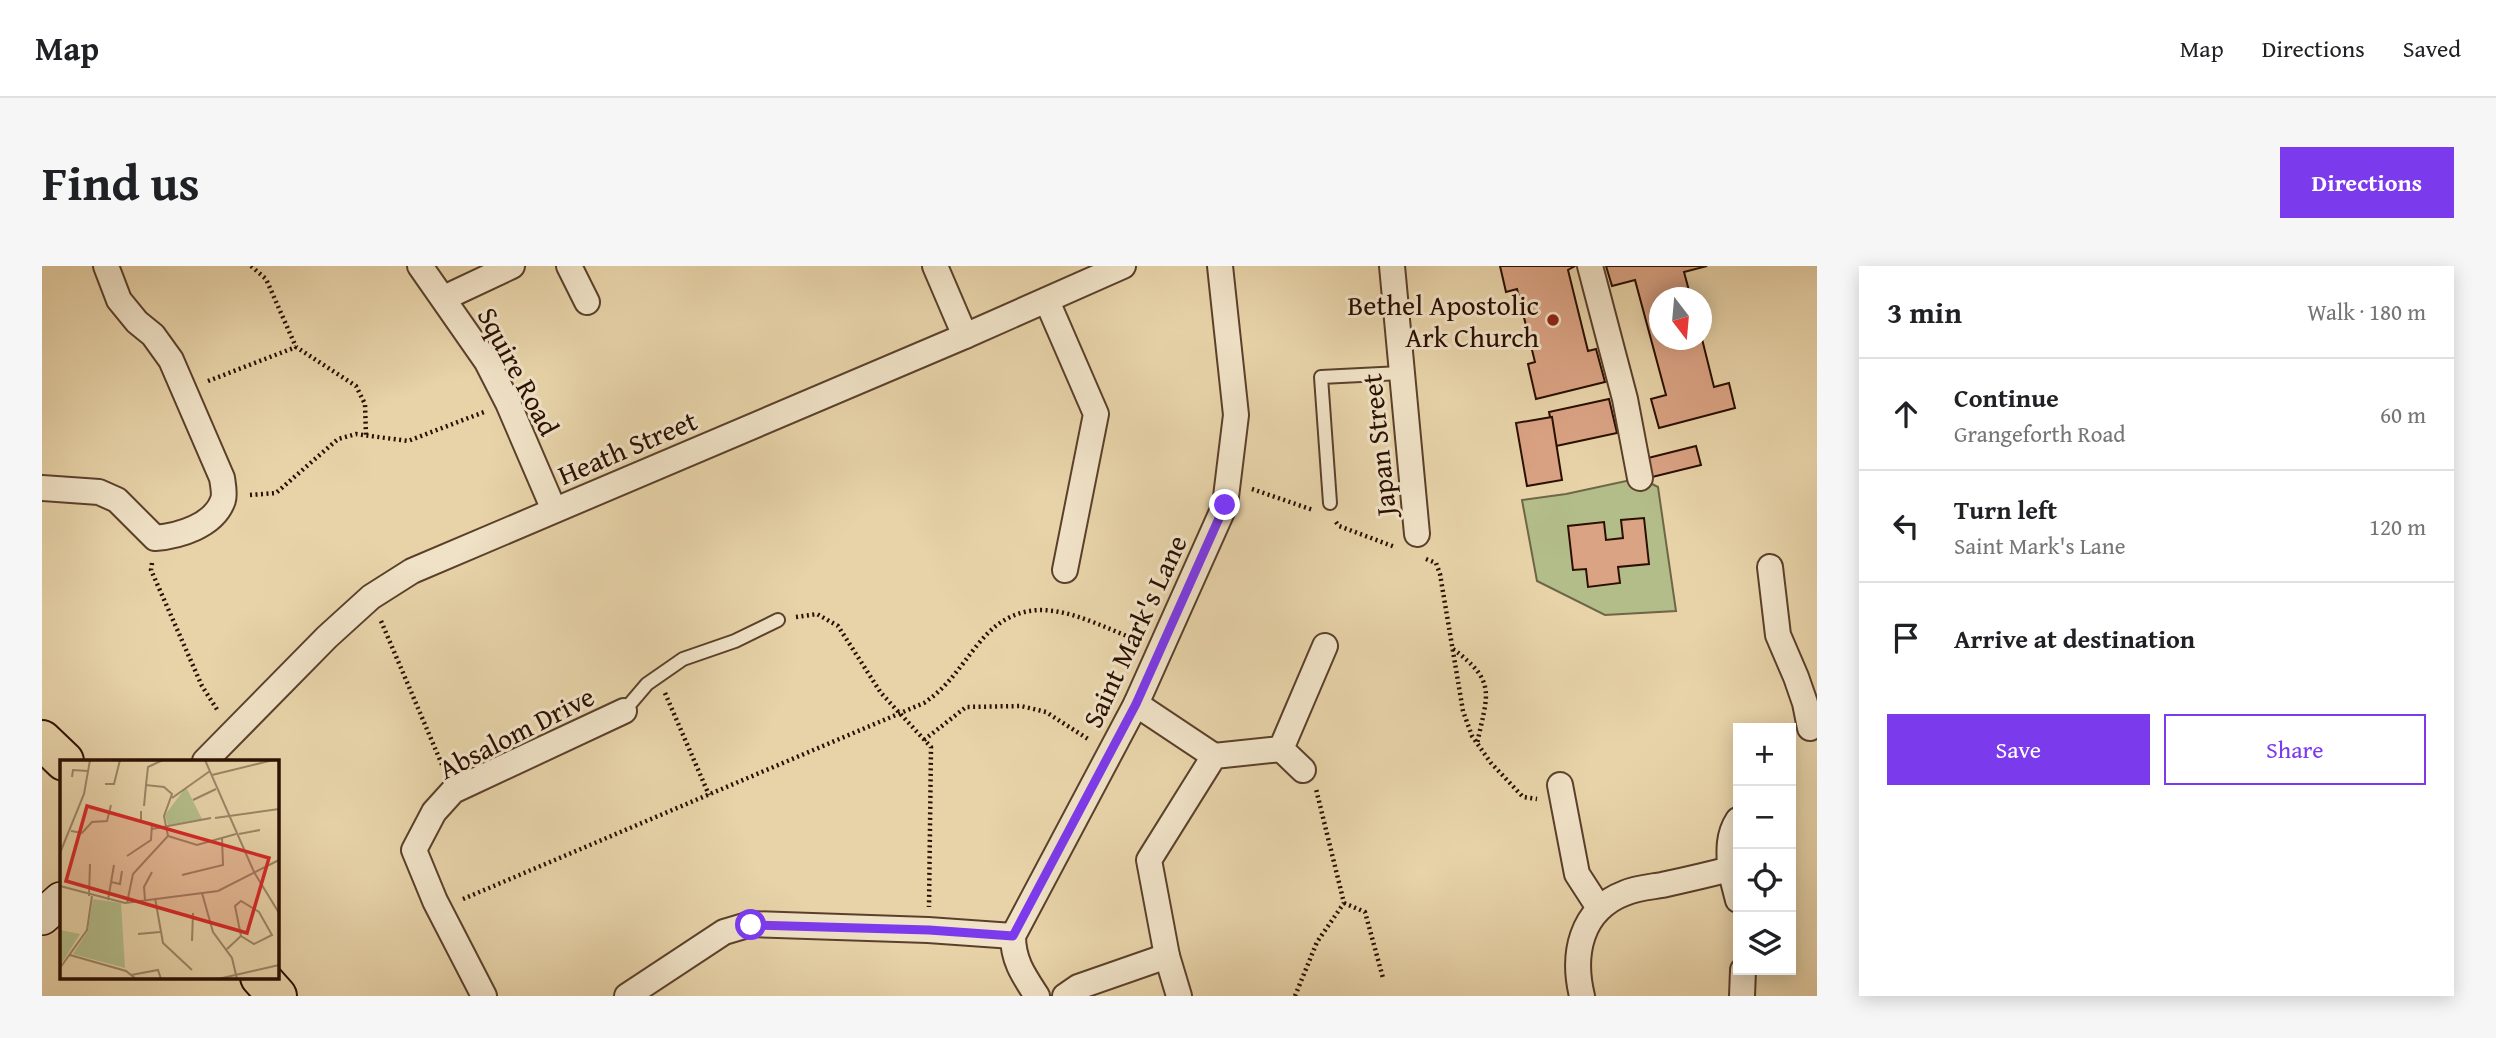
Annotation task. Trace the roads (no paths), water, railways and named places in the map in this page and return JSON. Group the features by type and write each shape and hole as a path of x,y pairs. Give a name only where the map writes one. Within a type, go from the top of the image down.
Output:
{"highway":[{"path":"42,740 63,760"},
{"path":"261,978 277,996"}],"street":[{"path":"42,488 99,492 117,500 155,538 175,536 204,523 220,507 224,498 222,478 171,360 153,335 137,322 119,300 106,266"},
{"name":"Squire Road","path":"420,266 487,362 509,403 554,510"},
{"path":"444,298 512,266"},
{"path":"569,266 587,302"},
{"path":"935,266 965,337"},
{"name":"Heath Street","path":"206,760 327,637 371,597 412,571 965,337 1123,266"},
{"name":"Saint Mark's Lane","path":"1013,936 1136,704 1225,505 1236,415 1220,266"},
{"name":"Japan Street","path":"1392,266 1401,373 1408,541"},
{"path":"1590,266 1625,399 1640,478"},
{"path":"1047,301 1096,414 1065,570"},
{"path":"1770,567 1777,635 1796,677 1806,732"},
{"path":"1280,749 1325,646"},
{"path":"1136,704 1214,756 1280,749 1303,769"},
{"name":"Absalom Drive","path":"484,996 439,909 414,850 434,812 453,791 624,710"},
{"path":"1179,996 1167,956 1149,860 1214,756"},
{"path":"1563,794 1577,874 1599,908"},
{"path":"1733,828 1728,848 1733,881"},
{"path":"1582,996 1577,975 1577,953 1583,934 1599,908 1624,893 1730,869"},
{"path":"42,917 60,901"},
{"path":"627,996 724,932 751,925 929,930 1013,936 1013,953 1020,971 1037,996"},
{"path":"1065,996 1078,987 1167,956"},
{"path":"1742,996 1743,975"}],"lane":[{"path":"1330,503 1321,377 1401,373"},
{"path":"624,710 647,684 683,659 735,641 778,620"}],"place":[{"name":"Bethel Apostolic Ark Church","path":"1553,320"}]}
